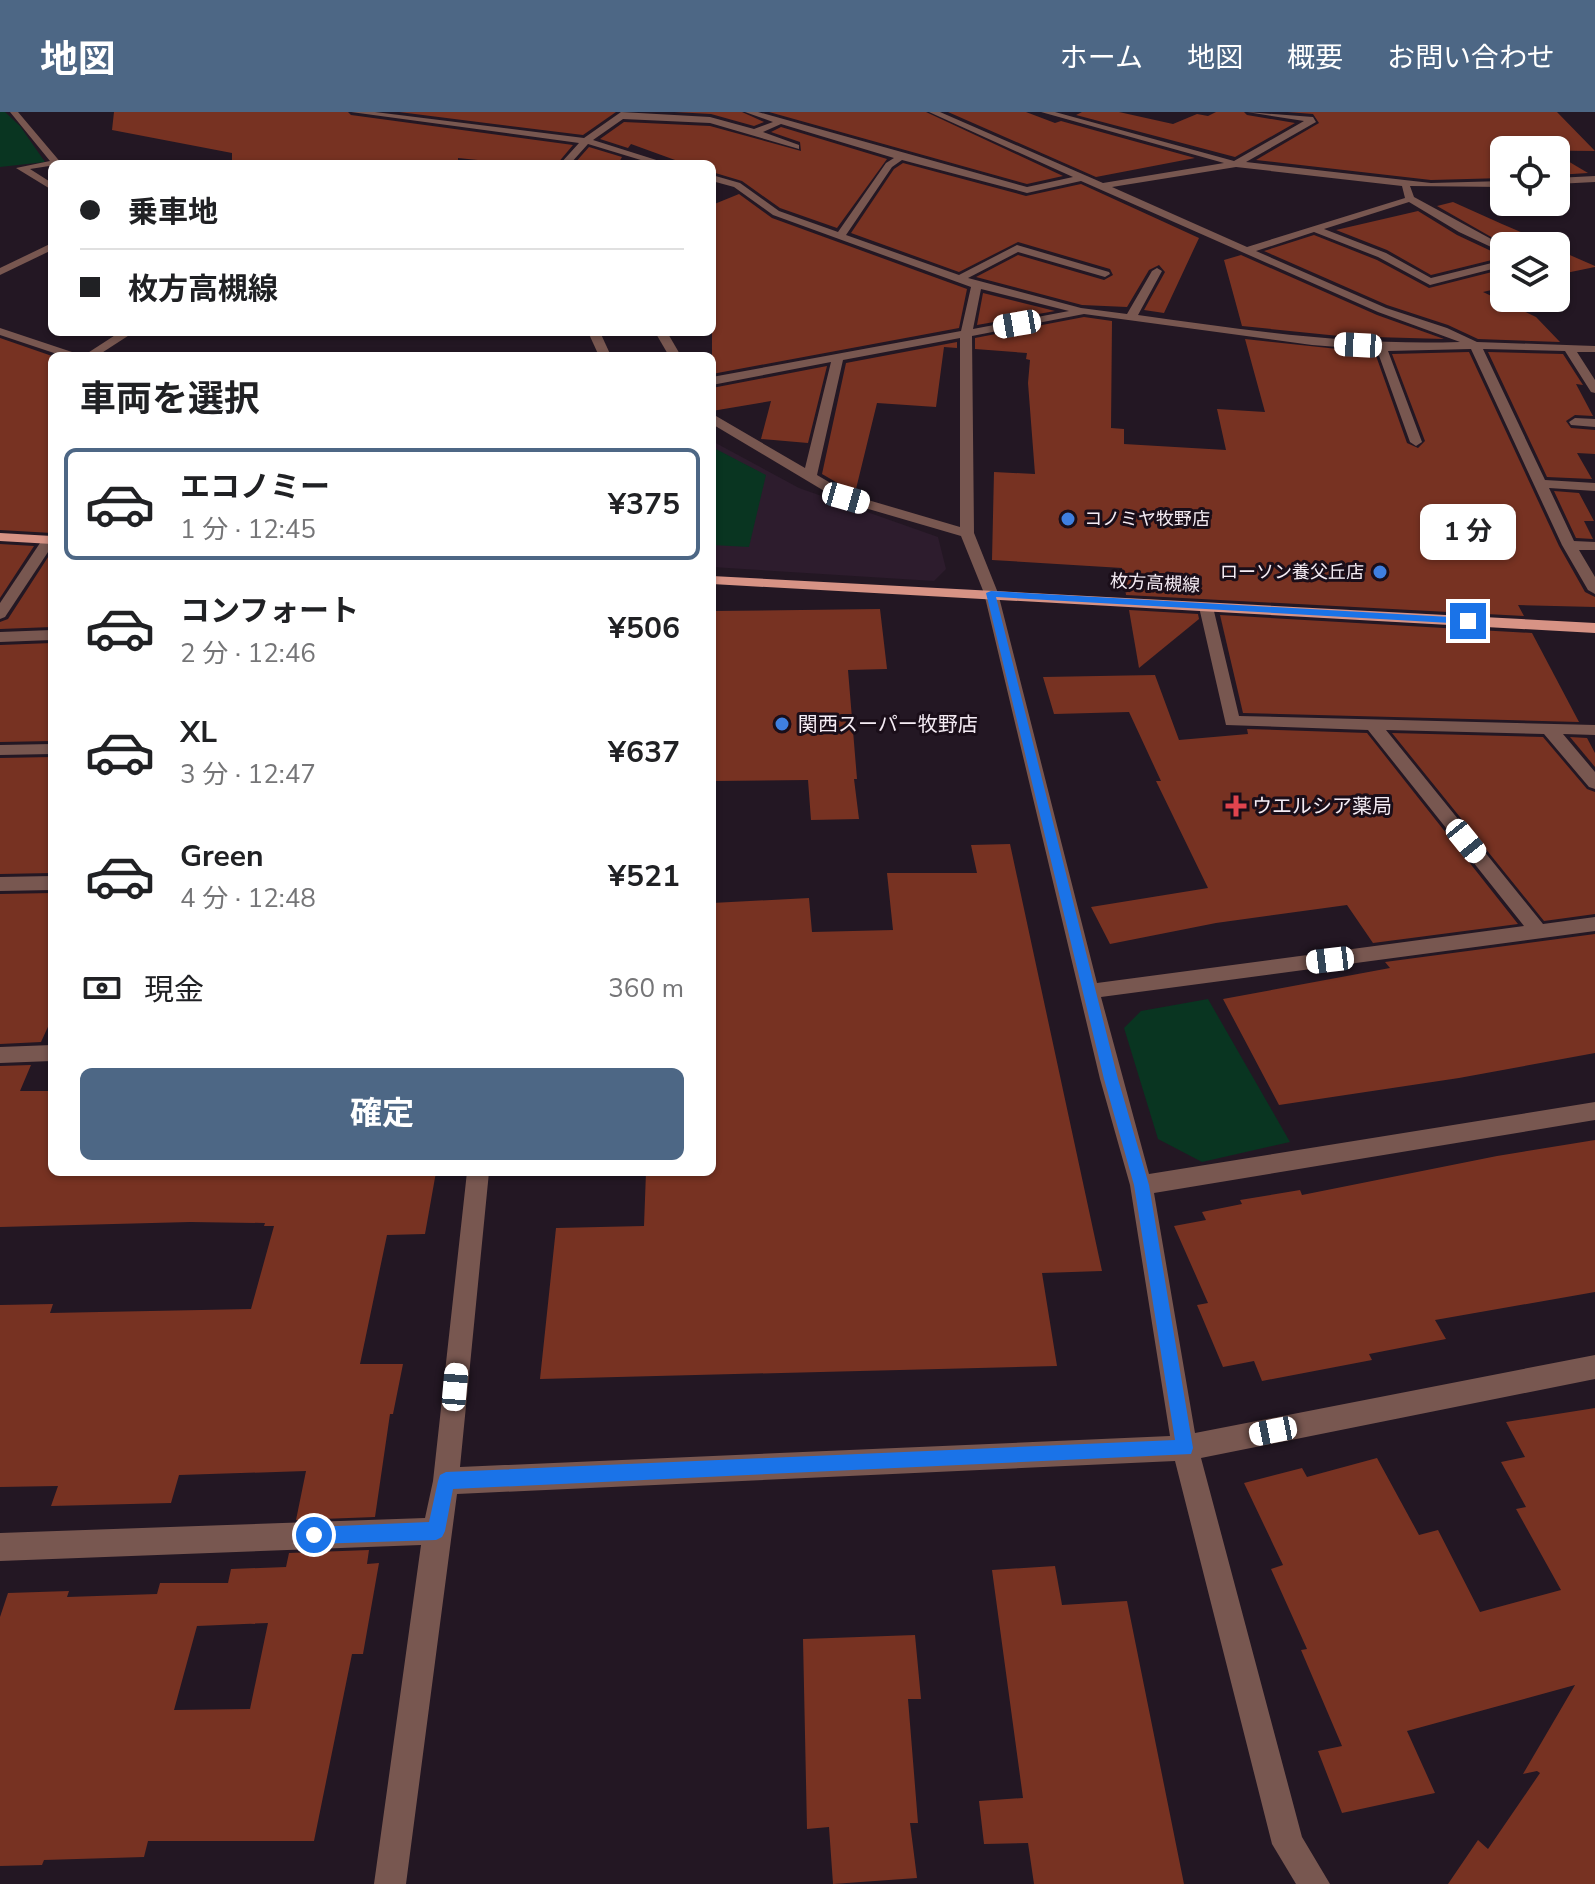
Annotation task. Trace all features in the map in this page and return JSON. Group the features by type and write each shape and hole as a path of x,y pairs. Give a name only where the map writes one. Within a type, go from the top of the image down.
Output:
{"main road":[{"path":"0,537 48,540"},
{"name":"枚方高槻線","path":"716,580 1595,628"}],"street":[{"path":"14,112 54,160"},
{"path":"355,112 586,141 650,160"},
{"path":"749,112 1027,190 1081,178"},
{"path":"933,112 1382,310 1443,330 1475,345 1569,545 1595,590"},
{"path":"1045,112 1236,164 1431,186 1490,184"},
{"path":"1103,186 1236,164 1313,120 1251,112"},
{"path":"569,160 586,141 624,114 710,120 796,147"},
{"path":"755,132 782,121"},
{"path":"839,237 889,165 901,157"},
{"path":"48,164 21,168 48,185"},
{"path":"716,179 737,185 776,213 839,237 977,285 1084,311 1312,342 1595,349"},
{"path":"1570,180 1595,179"},
{"path":"1405,183 1410,199 1490,243"},
{"path":"1247,250 1410,199"},
{"path":"1314,229 1382,255 1430,282 1490,267"},
{"path":"959,279 1017,248 1105,274"},
{"path":"0,272 48,250"},
{"path":"1131,317 1157,271"},
{"path":"977,285 966,333 967,533 991,593 1111,1079 1141,1185 1185,1448 1288,1844 1314,1884"},
{"path":"716,380 1084,311"},
{"path":"0,331 62,352"},
{"path":"96,352 122,336"},
{"path":"1381,346 1416,442"},
{"path":"1569,348 1595,389"},
{"path":"810,476 838,358"},
{"path":"716,421 846,498 967,533"},
{"path":"1575,422 1595,423"},
{"path":"1541,484 1595,487"},
{"path":"0,614 48,543"},
{"path":"1569,545 1595,546"},
{"path":"1206,607 1232,721 1595,730"},
{"path":"0,637 48,635"},
{"path":"1374,726 1540,933"},
{"path":"1550,730 1595,783"},
{"path":"0,750 48,749"},
{"path":"0,884 48,883"},
{"path":"1091,991 1595,924"},
{"path":"0,1055 48,1053"},
{"path":"1141,1185 1595,1111"},
{"path":"390,1884 436,1531 446,1481 478,1176"},
{"path":"446,1481 1185,1448 1595,1367"},
{"path":"0,1547 436,1531"}],"shaded area":[{"path":"716,443 799,488 938,537 946,569 934,581 716,567"}],"green space":[{"path":"0,112 5,112 20,126 45,162 0,167"},
{"path":"716,449 766,475 749,547 716,545"},
{"path":"1208,999 1290,1142 1202,1162 1158,1139 1124,1028 1141,1011"}],"building":[{"path":"114,112 348,112 351,115 573,145 560,160 232,160 232,153 112,130"},
{"path":"399,112 616,112 583,135"},
{"path":"674,112 742,112 764,122 754,126 711,114"},
{"path":"769,112 926,112 1063,176 1027,184"},
{"path":"948,112 1026,112 1055,123 1061,121 1195,158 1096,177"},
{"path":"1082,112 1119,112 1173,124 1197,114 1208,116 1216,112 1244,112 1295,123 1235,157 1076,115"},
{"path":"1287,112 1557,112 1595,151 1570,151 1570,136 1490,136 1490,178 1431,180 1256,160 1319,123 1313,114"},
{"path":"624,122 710,126 801,151 800,142 771,132 781,127 887,159 837,228 780,208 742,181 716,173 716,160 675,160 631,144 628,148 600,139"},
{"path":"589,147 622,157 620,160 578,160"},
{"path":"1570,162 1588,173 1570,174"},
{"path":"903,163 1026,196 1081,184 1199,238 1164,313 1144,310 1165,272 1159,265 1149,270 1127,307 1082,305 976,277 1018,255 1104,280 1113,275 1110,269 1018,242 959,272 851,233 894,169"},
{"path":"739,194 772,218 967,289 959,328 716,373 712,336 716,336 716,203"},
{"path":"1453,202 1521,232 1490,232 1490,236 1437,206"},
{"path":"1418,211 1490,250 1490,260 1431,275 1387,250 1336,230"},
{"path":"1314,235 1377,260 1429,288 1490,273 1490,290 1483,292 1490,295 1490,312 1525,312 1536,317 1560,342 1478,339 1448,325 1387,305 1264,251"},
{"path":"1241,255 1377,315 1444,339 1339,336 1242,326 1224,260"},
{"path":"1570,255 1595,266 1570,272"},
{"path":"983,293 1055,311 977,325"},
{"path":"1084,317 1112,321 1111,428 1124,429 1124,444 1226,450 1217,409 1265,412 1245,339 1375,353 1407,443 1418,448 1425,441 1392,354 1469,352 1559,546 1585,592 1595,597 1595,607 1518,605 1524,616 1126,595 1122,568 992,560 994,472 1035,474 1028,383 1030,360 1026,359 1027,353 975,349 975,338"},
{"path":"0,338 48,355 48,533 0,530"},
{"path":"957,342 957,348 944,347 936,407 877,403 855,493 822,474 846,363"},
{"path":"1488,352 1563,354 1583,385 1576,384 1593,416 1575,415 1566,421 1571,428 1595,430 1595,454 1577,453 1592,479 1547,477"},
{"path":"827,366 808,443 761,439 771,401 716,410 716,387"},
{"path":"1554,491 1579,493 1594,521 1584,521 1593,539 1576,538"},
{"path":"0,544 34,546 0,598"},
{"path":"48,557 48,627 0,629 0,622 8,619"},
{"name":"関西スーパー牧野店","path":"880,609 887,669 848,670 859,819 811,820 808,780 716,781 716,611"},
{"path":"1129,610 1198,614 1199,619 1139,668"},
{"path":"1220,615 1532,633 1579,722 1243,713"},
{"path":"48,643 48,741 0,742 0,645"},
{"path":"1155,675 1179,740 1248,734 1247,729 1367,733 1518,924 1373,943 1347,905 1216,923 1110,944 1091,907 1208,888 1156,781 1161,781 1129,712 1054,714 1043,677"},
{"path":"1392,733 1543,737 1587,789 1595,792 1595,914 1544,921"},
{"path":"1570,737 1587,738 1595,753 1595,767"},
{"path":"48,757 48,873 0,874 0,758"},
{"path":"1010,844 1102,1271 1042,1273 1057,1366 540,1379 556,1228 644,1226 646,1176 716,1176 716,903 809,898 812,932 893,930 887,873 977,873 971,845"},
{"path":"48,893 48,1027 41,1042 0,1044 0,894"},
{"path":"1595,934 1595,1053 1459,1078 1279,1105 1223,999 1390,968 1385,962"},
{"path":"31,1065 20,1091 48,1091 48,1176 435,1176 425,1234 387,1235 360,1364 403,1364 393,1414 390,1414 375,1517 296,1520 306,1471 179,1475 171,1503 51,1506 58,1486 0,1487 0,1305 53,1304 50,1313 251,1309 274,1226 264,1226 265,1223 190,1222 0,1227 0,1066"},
{"path":"1595,1140 1595,1292 1435,1320 1446,1339 1369,1354 1372,1360 1262,1381 1254,1361 1223,1367 1197,1305 1208,1303 1174,1226 1206,1220 1202,1212 1242,1204 1240,1200 1300,1190 1302,1195"},
{"path":"1595,1408 1595,1884 1448,1884 1478,1840 1488,1849 1540,1773 1523,1774 1575,1685 1407,1731 1435,1793 1342,1813 1318,1751 1342,1746 1301,1650 1307,1649 1271,1569 1283,1565 1244,1483 1302,1468 1307,1477 1377,1458 1419,1535 1438,1530 1480,1612 1561,1590 1516,1509 1526,1507 1501,1462 1525,1457 1506,1422"},
{"path":"369,1550 367,1564 379,1563 363,1654 352,1654 314,1841 148,1841 144,1857 44,1860 42,1865 0,1866 0,1617 8,1593 69,1591 67,1597 157,1594 160,1583 228,1583 231,1569 286,1567 289,1553","holes":["268,1623 250,1709 174,1710 197,1626"]},
{"path":"1055,1566 1062,1605 1127,1601 1184,1884 1034,1884 1028,1843 984,1844 979,1801 1023,1798 992,1570"},
{"path":"915,1635 921,1699 908,1699 918,1823 910,1823 917,1878 833,1884 829,1827 807,1829 803,1639"}],"place":[{"name":"コノミヤ牧野店","path":"1068,519"},
{"name":"ローソン養父丘店","path":"1380,572"},
{"name":"関西スーパー牧野店","path":"782,724"},
{"name":"ウエルシア薬局","path":"1236,806"}],"route":[{"path":"314,1535 436,1531 446,1481 1185,1448 1141,1185 1111,1079 991,593 1468,621"}]}
